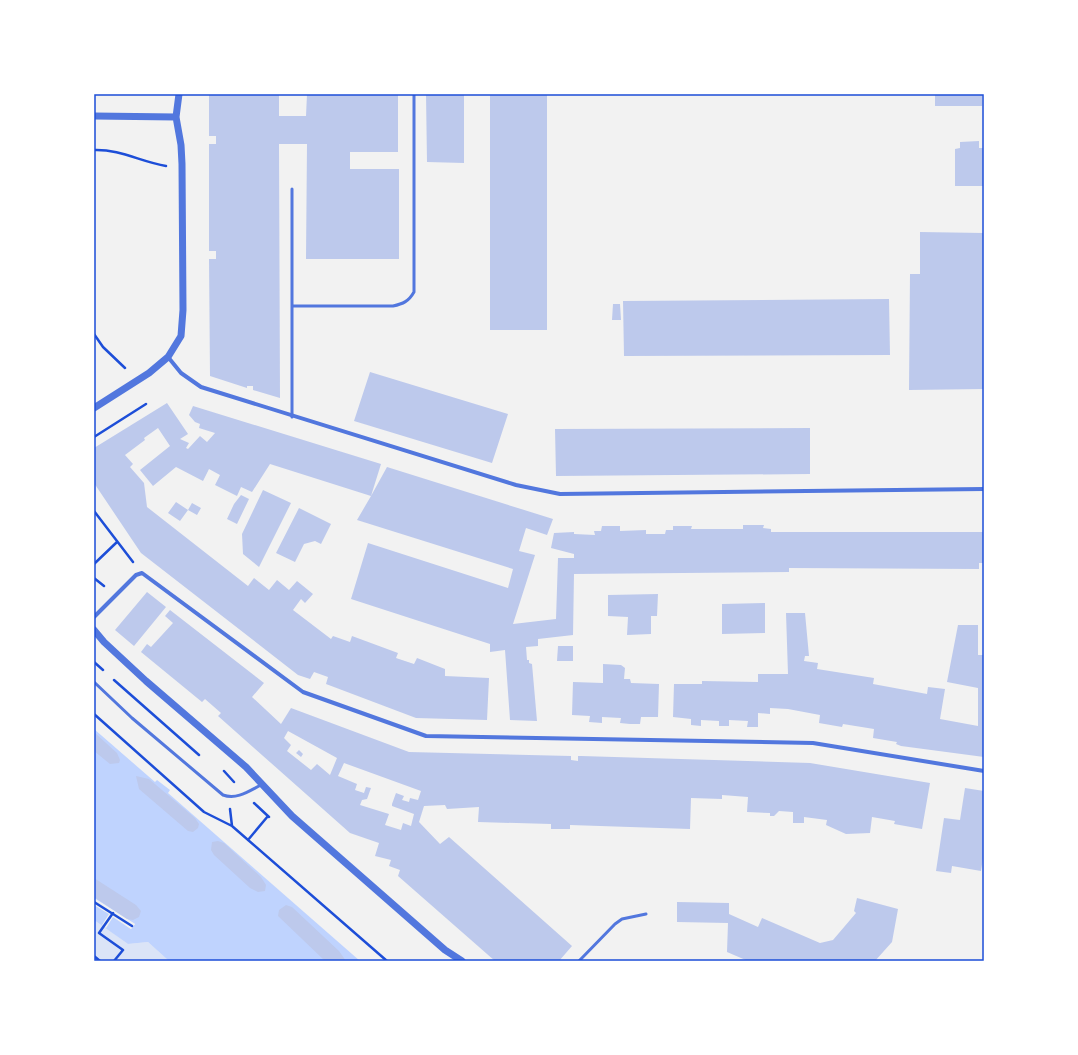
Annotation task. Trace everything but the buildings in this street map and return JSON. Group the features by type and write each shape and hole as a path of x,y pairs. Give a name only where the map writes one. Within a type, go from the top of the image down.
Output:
{"street":[{"path":"94,408 149,373 168,357 181,336 182,164 181,145 176,117 179,94"},
{"path":"94,116 176,117"},
{"path":"168,357 180,373 200,387 292,417 516,485 560,494 984,489"},
{"path":"94,617 136,575 142,573 303,692 426,736 813,743 984,771"},
{"path":"94,630 104,642 146,681 246,767 261,785 292,816 445,950 462,961"}],"lane":[{"path":"292,306 393,306 404,303 410,299 414,292 414,94"},
{"path":"292,189 292,417"},
{"path":"94,682 132,718 223,794 229,797 246,794 261,785"},
{"path":"579,961 615,924 622,919 646,914"}],"path":[{"path":"94,150 121,153 150,163 166,166"},
{"path":"94,334 103,347 125,368"},
{"path":"94,437 146,404"},
{"path":"94,511 142,573"},
{"path":"94,564 117,542"},
{"path":"94,662 106,672"},
{"path":"112,678 202,757"},
{"path":"94,714 204,812 232,826 387,961"},
{"path":"220,773 228,782 229,797"},
{"path":"248,840 271,813"},
{"path":"94,902 132,926"},
{"path":"113,913 99,933 123,950 114,961"},
{"path":"94,956 100,961"}],"shaded area":[{"path":"94,898 135,924 106,928 128,944 148,942 169,961 94,961 94,920 101,925 94,905"}],"water":[{"path":"94,729 155,782 157,780 170,790 168,793 360,961 169,961 148,942 128,944 94,920 94,905 109,914 106,928 113,917 131,929 135,924 94,898"}],"pier":[{"path":"94,898 135,924 131,929 113,917 106,928 102,925 109,914 94,905 94,903 132,925 94,900"}]}
